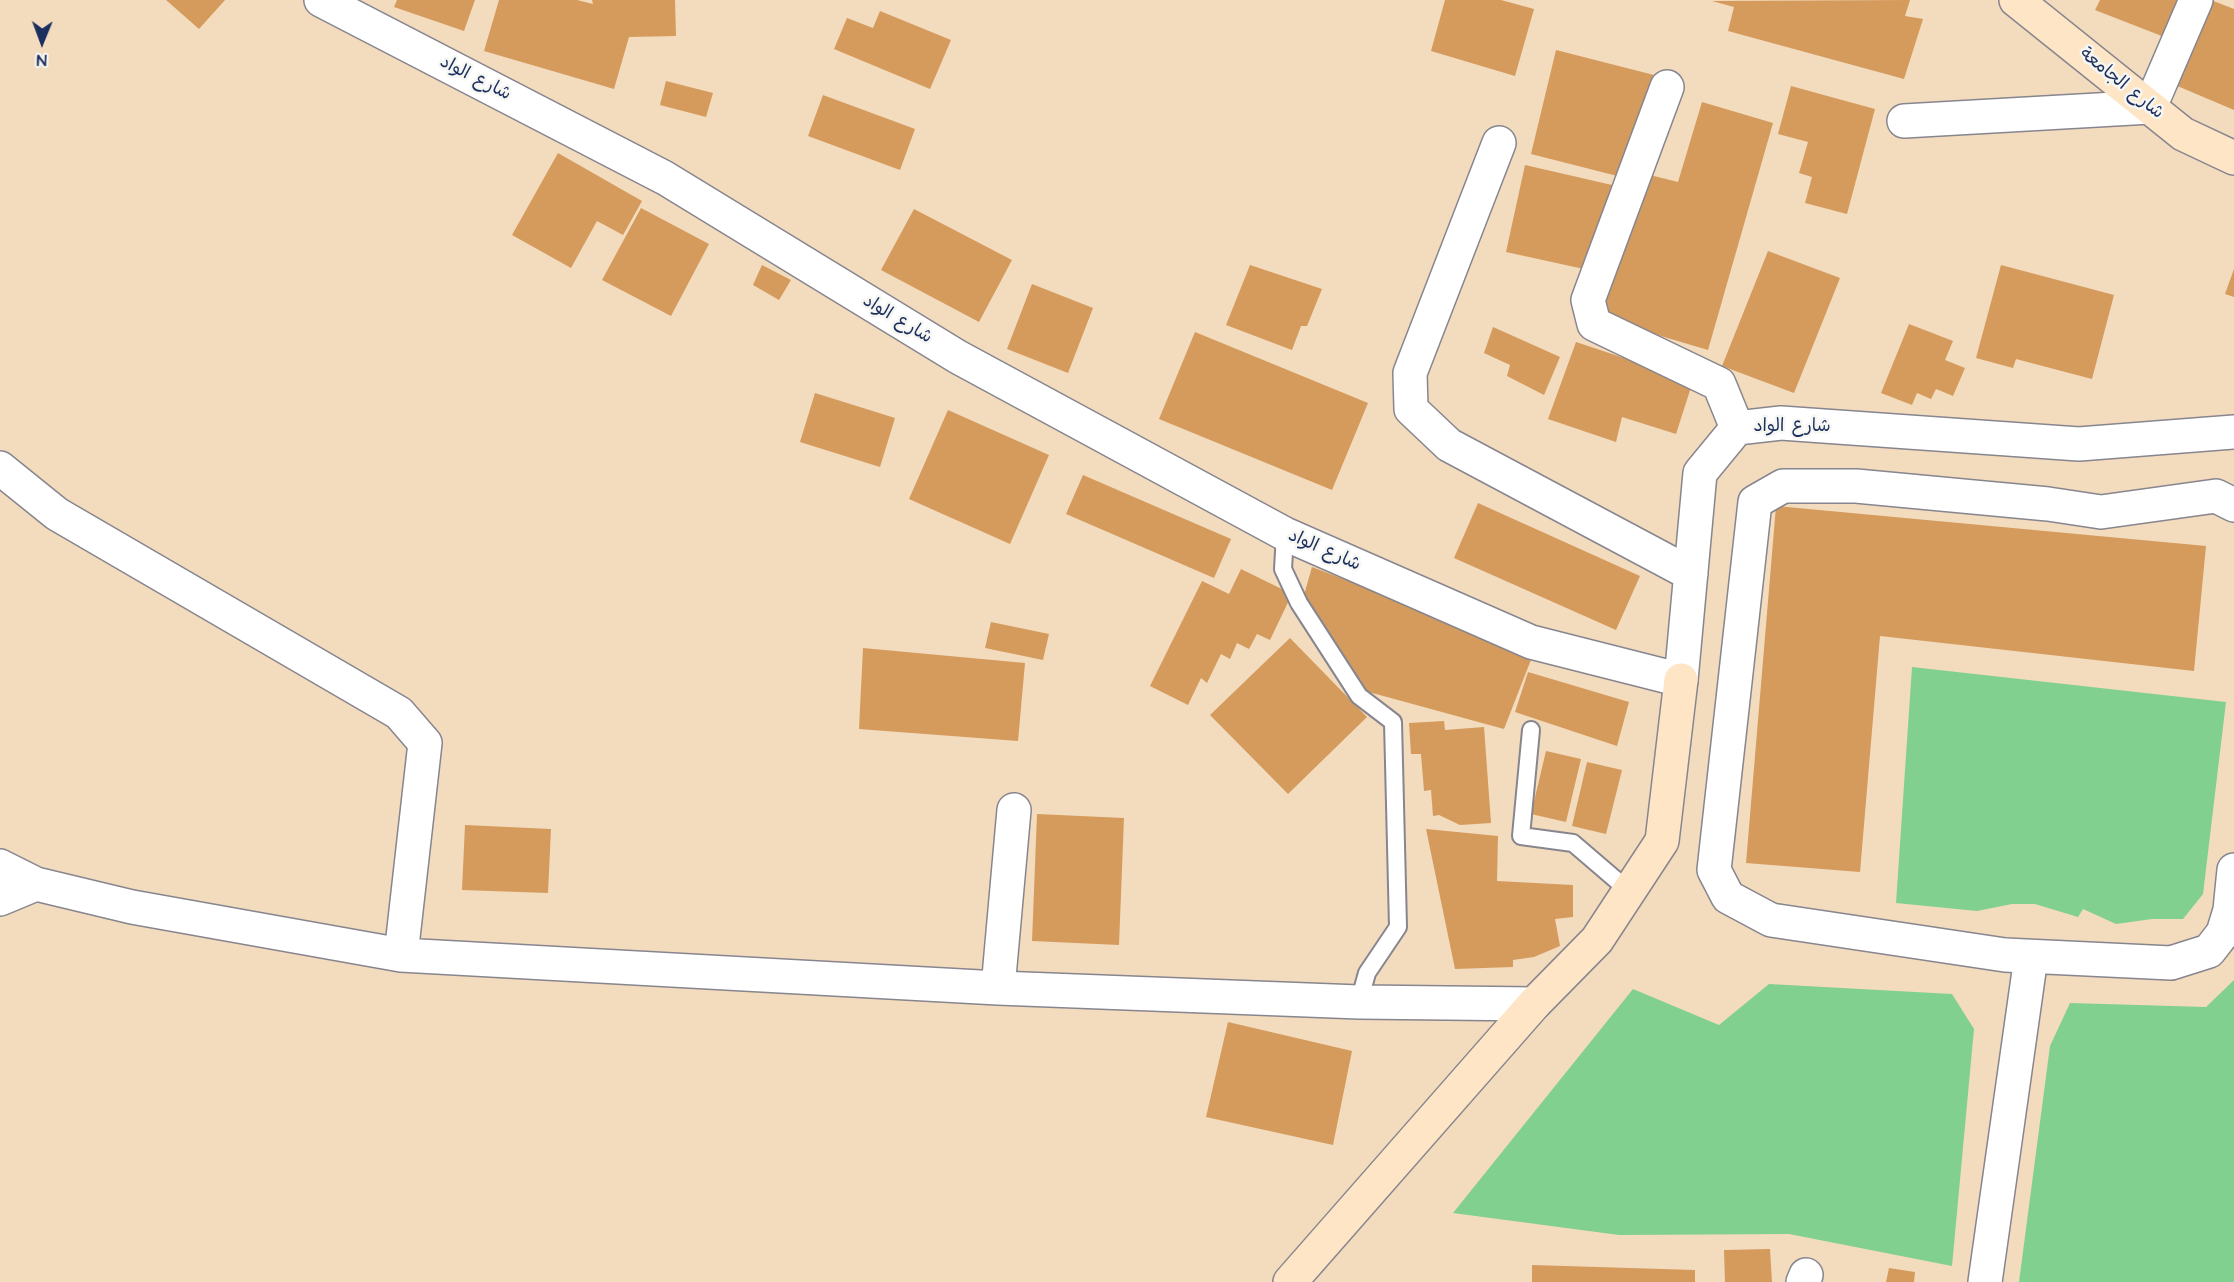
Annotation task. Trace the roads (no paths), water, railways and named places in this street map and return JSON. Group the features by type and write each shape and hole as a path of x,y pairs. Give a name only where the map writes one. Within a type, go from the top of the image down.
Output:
{"street":[{"name":"شارع الواد","path":"321,0 665,178 958,357 1285,534 1531,642 1681,680 1700,473 1737,428 1781,423 2079,444 2234,432"},
{"name":"شارع الجامعة","path":"2016,0 2183,134 2234,158"},
{"path":"1904,121 2150,107 2196,0"},
{"path":"1667,87 1588,300 1594,324 1719,384 1737,428"},
{"path":"1499,143 1410,373 1411,409 1449,446 1691,574"},
{"path":"0,468 57,514 399,713 425,743 401,955"},
{"path":"2234,505 2216,496 2101,512 2048,504 1856,486 1783,486 1755,502 1714,870 1728,897 1771,920 2005,956 2171,963 2209,951 2223,933 2230,910 2234,870"},
{"path":"1290,1282 1534,1004 1597,940 1662,841 1681,680"},
{"path":"998,988 1014,810"},
{"path":"0,866 36,884 132,907 401,955 998,988 1359,1002 1534,1004"},
{"path":"0,899 36,884"},
{"path":"1985,1282 2031,957"}],"lane":[{"path":"1285,534 1283,569 1299,603 1359,696 1393,722 1398,927 1367,974 1359,1002"},
{"path":"1531,730 1521,836 1573,843 1629,891"}]}
